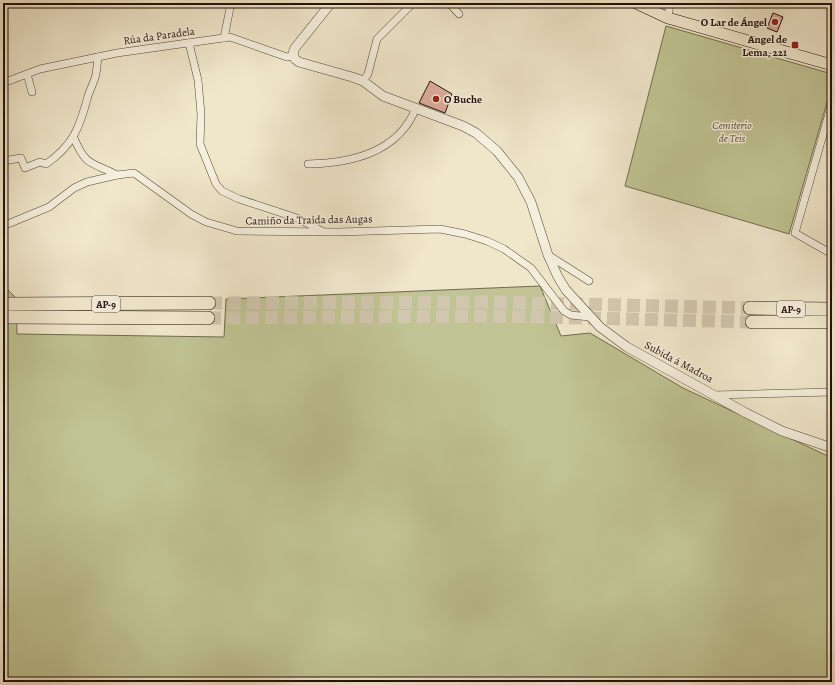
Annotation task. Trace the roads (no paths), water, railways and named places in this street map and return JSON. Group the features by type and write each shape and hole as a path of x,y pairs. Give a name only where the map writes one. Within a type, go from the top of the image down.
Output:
{"highway":[{"path":"636,3 668,18 832,65"},
{"name":"AP-9","path":"3,304 209,304"},
{"name":"AP-9","path":"750,308 832,309"},
{"name":"AP-9","path":"3,317 208,318"},
{"name":"AP-9","path":"752,322 832,322"}],"street":[{"path":"224,38 231,3"},
{"path":"293,56 295,48 331,3"},
{"path":"363,81 368,74 377,39 413,3"},
{"path":"449,3 458,14"},
{"path":"668,18 670,3"},
{"name":"Rúa da Paradela","path":"3,83 40,69 98,57 230,37 286,58 293,56"},
{"path":"189,43 198,80 201,114 200,144 216,184 222,191 239,199 297,218 325,232"},
{"name":"Subida á Madroa","path":"293,56 299,62 363,81 383,96 463,126 476,133 497,151 518,177 531,202 548,255 566,290 589,316 627,347 771,426 832,448"},
{"path":"3,161 21,158 25,168 40,162 46,164 57,157 74,138 81,122 89,94 96,77 98,57"},
{"path":"27,74 32,92"},
{"path":"832,104 795,233 832,254"},
{"path":"308,164 334,164 349,161 381,149 408,123 416,108"},
{"path":"74,138 85,160 99,169 117,175"},
{"name":"Camiño da Traída das Augas","path":"3,226 49,207 74,188 86,182 128,173 139,176 191,214 206,222 237,232 440,230 459,233 487,241 504,249 531,268 564,311 571,315 589,316"},
{"path":"548,255 589,281"},
{"path":"714,395 832,392"}],"tunnel":[{"path":"209,303 491,302 750,308"},
{"path":"208,318 499,316 752,322"}],"place":[{"name":"O Lar de Ángel","path":"775,22"},
{"name":"Angel de Lema, 221","path":"795,45"},
{"name":"O Buche","path":"436,99"}],"park label":[{"name":"Cemiterio de Teis","path":"732,131"}]}
